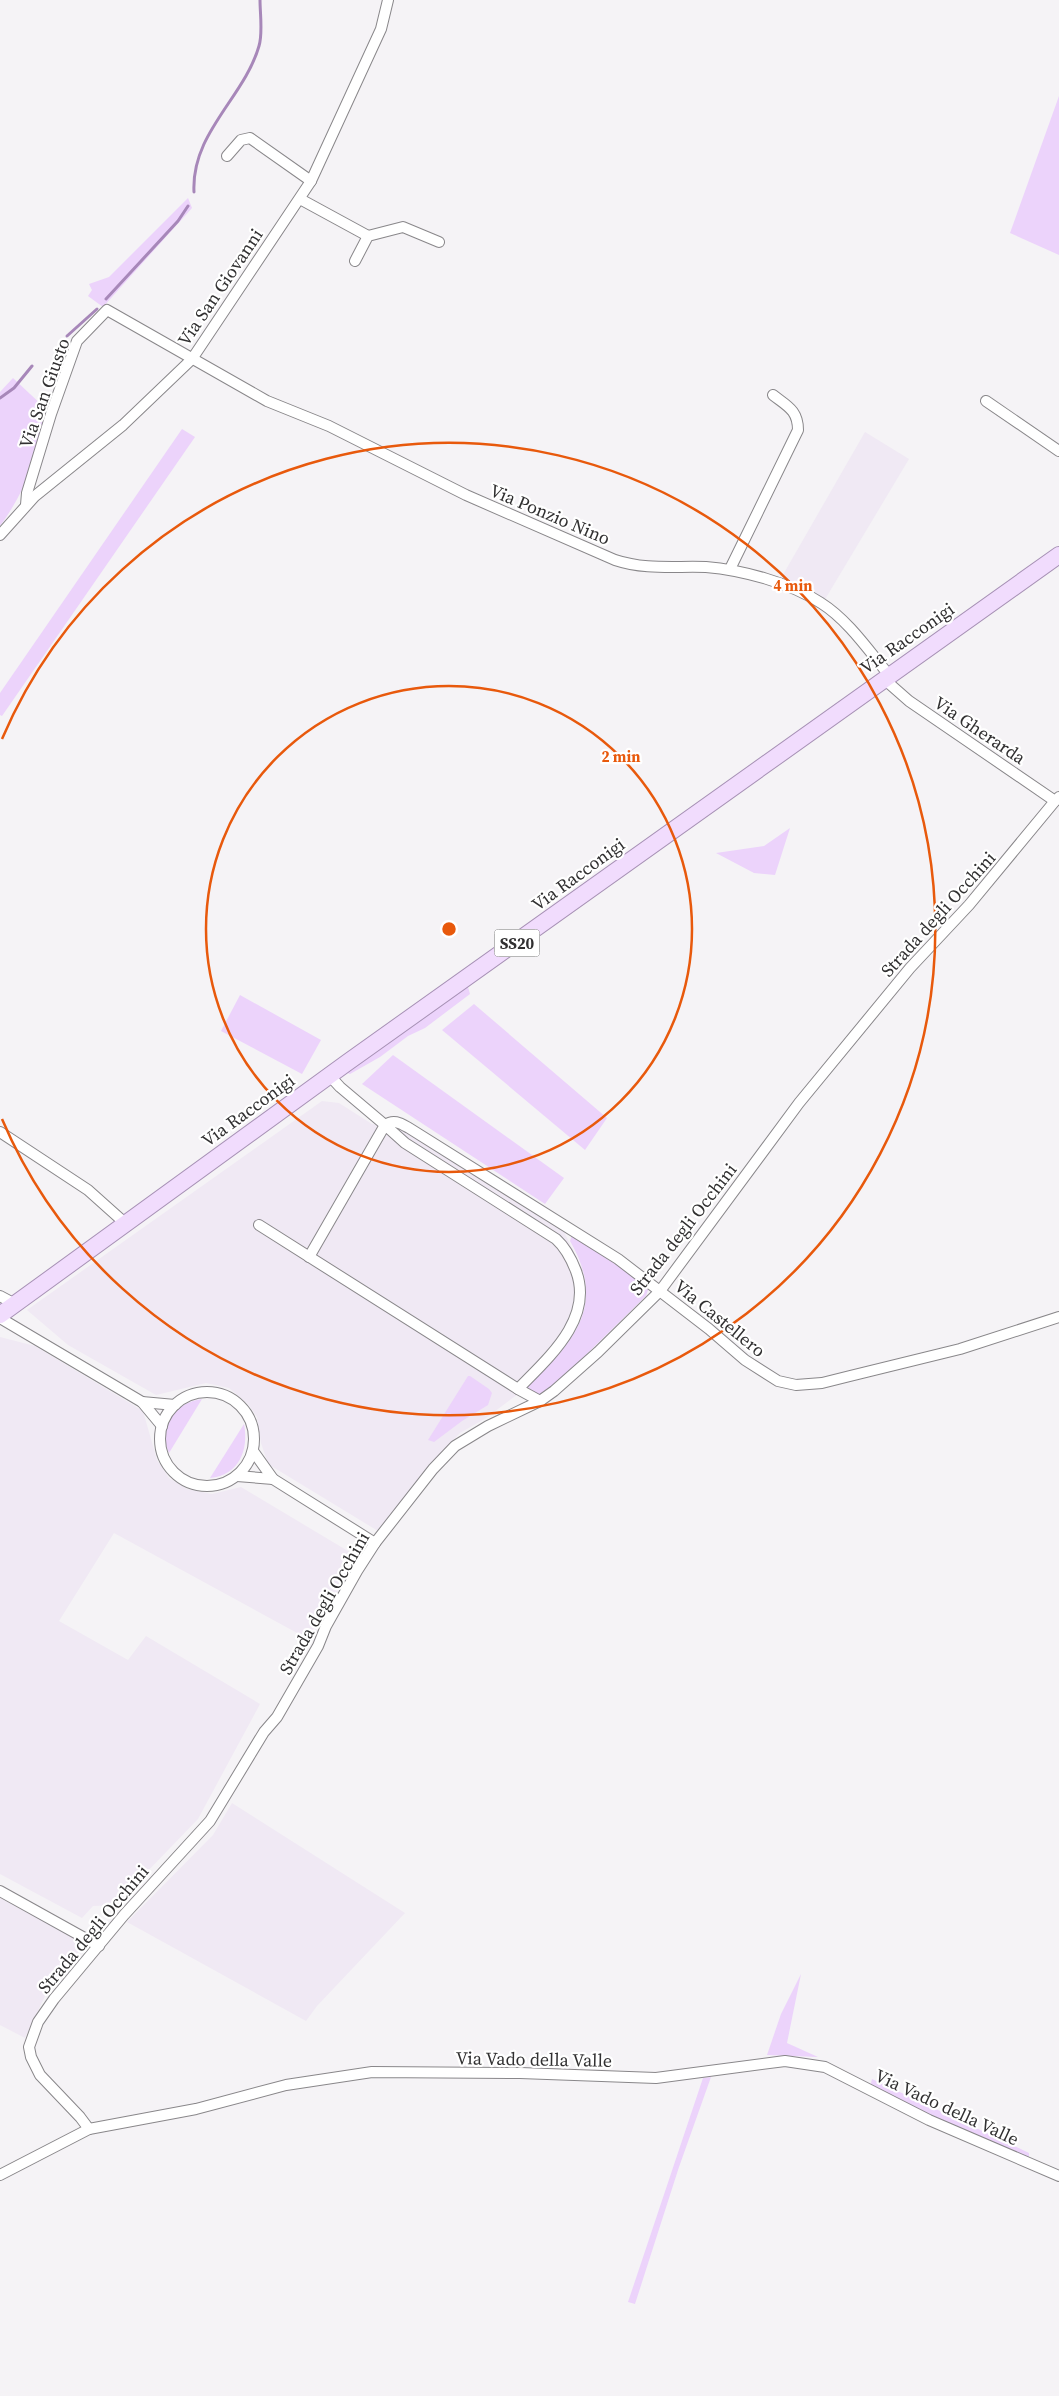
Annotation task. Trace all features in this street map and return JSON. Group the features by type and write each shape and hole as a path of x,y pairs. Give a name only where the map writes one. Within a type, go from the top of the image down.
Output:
{"main road":[{"name":"Via Racconigi","path":"0,1316 329,1075 1059,555"}],"street":[{"name":"Via San Giovanni","path":"0,535 26,505 123,425 192,359 311,181 381,29 388,0"},
{"path":"227,156 240,140 250,138 311,181"},
{"path":"300,199 368,236 403,227 439,242"},
{"path":"355,261 368,236"},
{"name":"Via San Giusto","path":"26,505 27,493 77,341 107,310 192,359"},
{"name":"Via Ponzio Nino","path":"192,359 267,401 329,426 466,495 615,560 638,567 689,566 730,570 793,588 822,603 845,624 886,677"},
{"path":"730,570 798,430 798,418 792,410 773,395"},
{"path":"986,401 1059,451"},
{"name":"Via Gherarda","path":"886,677 909,701 1057,799"},
{"name":"Strada degli Occhini","path":"88,2130 80,2116 40,2075 31,2057 29,2047 38,2022 124,1915 210,1821 264,1732 277,1717 318,1646 326,1626 352,1578 375,1543 433,1469 455,1446 488,1426 540,1401 598,1352 660,1290 799,1103 910,968 969,905 1057,799"},
{"path":"329,1075 340,1087 405,1143 556,1239 565,1247 579,1281 581,1295 574,1320 554,1352 518,1389"},
{"name":"Via Castellero","path":"385,1124 390,1121 398,1122 409,1128 564,1223 660,1290 765,1374 778,1381 796,1385 822,1383 960,1349 1059,1317"},
{"path":"309,1257 385,1124"},
{"path":"0,1132 88,1190 126,1224"},
{"path":"259,1225 518,1389 540,1401"},
{"path":"0,1296 15,1304"},
{"path":"0,1316 142,1402 162,1426"},
{"path":"202,1392 217,1393 231,1398 243,1408 251,1421 254,1436 253,1451 247,1465 237,1476 226,1483 200,1486 187,1482 176,1474 162,1452 160,1439 162,1426 175,1405 187,1396 202,1392"},
{"path":"142,1402 175,1405"},
{"path":"253,1451 273,1479 375,1543"},
{"path":"237,1476 273,1479"},
{"path":"0,1891 100,1946"},
{"name":"Via Vado della Valle","path":"0,2175 88,2130 196,2109 286,2085 372,2072 520,2073 656,2078 785,2061 825,2067 929,2120 1059,2176"}],"shaded area":[{"path":"1059,96 1059,255 1010,233"},
{"path":"188,198 192,208 103,307 88,296 92,290 89,284 109,277"},
{"path":"13,378 46,409 30,470 24,485 0,526 0,392"},
{"path":"182,429 195,437 2,716 0,715 0,693"},
{"path":"865,432 909,459 824,601 780,580"},
{"path":"790,828 775,875 754,873 716,853 764,846"},
{"path":"468,987 470,994 425,1028 408,1036 380,1057 350,1074 345,1072 456,993"},
{"path":"240,995 321,1040 302,1074 221,1031"},
{"path":"474,1004 607,1118 585,1150 442,1030"},
{"path":"393,1055 564,1178 545,1204 362,1084"},
{"path":"322,1101 339,1103 372,1124 398,1127 564,1232 583,1270 588,1293 578,1328 560,1356 526,1388 486,1418 460,1433 431,1463 378,1531 268,1464 261,1443 257,1417 248,1404 229,1388 206,1383 156,1395 68,1345 27,1310"},
{"path":"572,1235 649,1287 646,1296 556,1384 540,1395 526,1388 571,1339 580,1322 585,1304 586,1285 581,1264 570,1241"},
{"path":"0,1337 35,1346 143,1411 157,1460 169,1478 187,1489 212,1494 241,1487 358,1557 310,1640 114,1533 59,1621 128,1660 146,1636 260,1704 198,1819 115,1905 93,1906 82,1918 0,1874"},
{"path":"468,1376 489,1389 492,1393 488,1405 434,1442 428,1440"},
{"path":"202,1399 169,1453 165,1434 170,1417 183,1405"},
{"path":"244,1424 245,1443 240,1460 228,1472 210,1478"},
{"path":"232,1803 405,1913 317,2006 306,2021 127,1922 213,1835"},
{"path":"0,1898 74,1937 80,1945 76,1960 45,1996 25,2038 0,2025"},
{"path":"801,1974 787,2043 818,2057 767,2055 781,2014"},
{"path":"711,2077 679,2167 635,2304 628,2302 703,2078"},
{"path":"872,2079 1029,2153 1029,2160 870,2087"}],"waterway":[{"path":"194,192 195,171 209,134 252,65 259,46 261,29 260,0"},
{"path":"106,299 178,221 188,206"},
{"path":"67,336 97,309"},
{"path":"0,398 14,388 32,366"}]}
